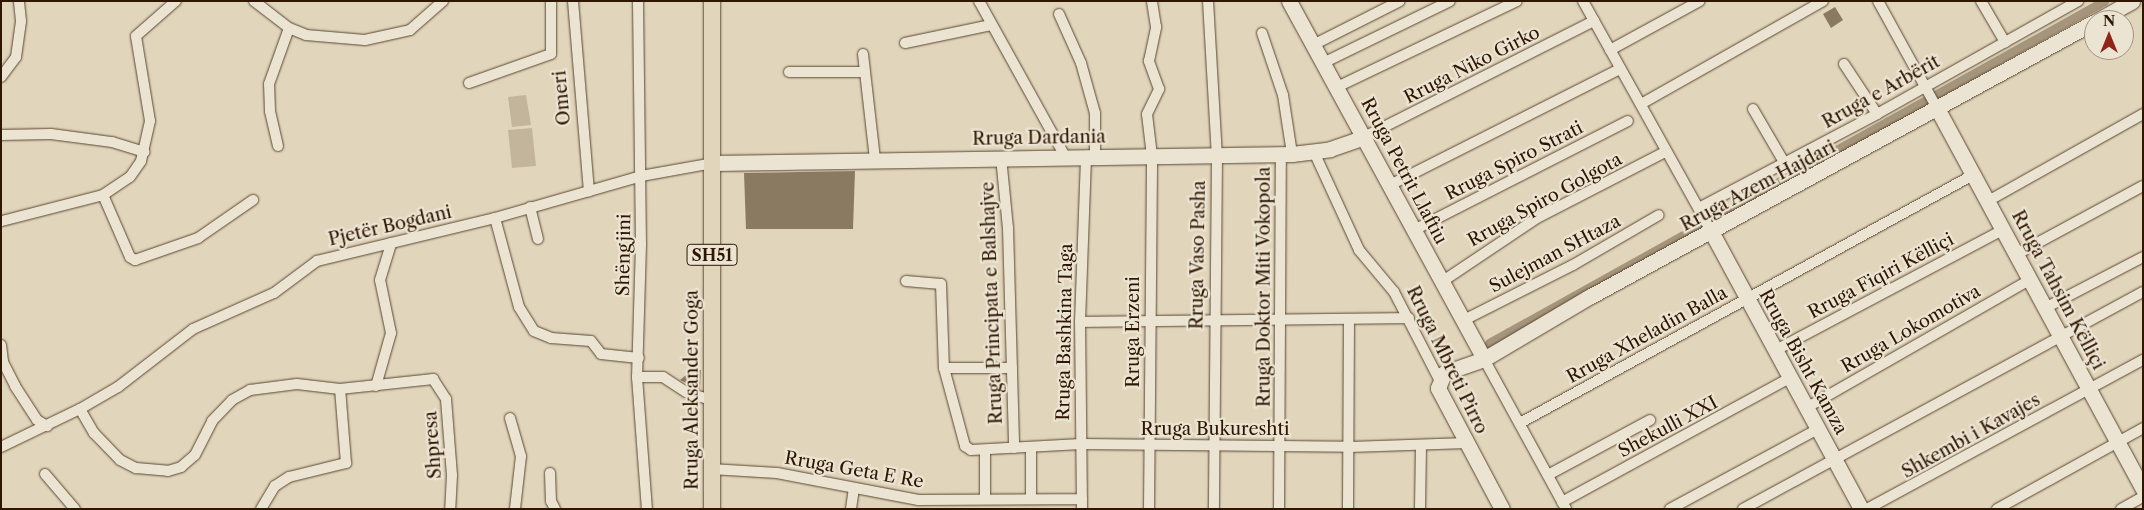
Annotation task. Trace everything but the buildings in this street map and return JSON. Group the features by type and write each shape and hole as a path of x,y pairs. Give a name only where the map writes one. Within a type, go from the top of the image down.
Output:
{"main road":[{"name":"Rruga Aleksander Goga","path":"712,1 712,509"}],"street":[{"path":"1,77 16,57 21,21 19,1"},
{"path":"2,221 103,195 130,177 145,152 150,106 136,36 176,1"},
{"path":"254,1 289,28 306,35 344,39 389,37 410,30 444,1"},
{"path":"469,83 551,54 551,1"},
{"name":"Omeri","path":"573,1 588,191"},
{"name":"Shëngjini","path":"638,1 641,176 638,377 647,509"},
{"name":"Rruga Erzeni","path":"1149,509 1149,322 1152,156 1147,114 1160,89 1149,61 1156,27 1152,1"},
{"name":"Rruga Vaso Pasha","path":"1208,1 1216,155 1213,322 1216,446 1214,509"},
{"path":"1313,46 1400,1"},
{"path":"1323,63 1450,1"},
{"path":"1337,87 1517,1"},
{"path":"1583,1 1641,104 1665,152 1701,211 1710,230"},
{"path":"1610,50 1700,1"},
{"path":"1641,104 1823,1"},
{"path":"1878,1 1937,108"},
{"path":"1982,1 2004,42"},
{"name":"Rruga e Arbërit","path":"1701,211 1784,162 1926,89 2004,42 2078,1"},
{"path":"2116,10 2132,1"},
{"path":"982,2 991,25 1065,156"},
{"name":"Rruga Petrit Llaftiu","path":"1290,2 1484,359"},
{"name":"Rruga Bashkina Taga","path":"1059,14 1081,63 1095,113 1090,156 1080,322 1082,504"},
{"name":"Rruga Niko Girko","path":"1364,138 1594,21"},
{"path":"904,43 991,25"},
{"name":"Rruga Azem Hajdari","path":"1439,379 1444,373 1484,359 1589,297 1710,230 2084,27"},
{"path":"278,146 270,111 269,84 289,28"},
{"path":"1262,33 1283,95 1287,155"},
{"path":"863,54 863,72 875,159"},
{"path":"1844,64 1877,114"},
{"path":"1390,184 1620,69"},
{"path":"789,72 863,72"},
{"name":"Rruga Tahsim Këlliçi","path":"1937,108 2143,489"},
{"path":"1754,109 1784,162"},
{"path":"1988,201 2143,114"},
{"name":"Rruga Spiro Strati","path":"1414,230 1628,121"},
{"path":"1,136 26,132 51,134 112,142 145,152"},
{"name":"Rruga Dardania","path":"713,163 1065,156 1287,155 1314,152 1364,138"},
{"name":"Rruga Mbreti Pirro","path":"1314,152 1359,250 1394,292 1409,318 1439,379 1438,388 1502,509"},
{"name":"Rruga Spiro Golgota","path":"1443,281 1537,218 1665,152"},
{"name":"Rruga Doktor Miti Vokopola","path":"1279,509 1279,320 1287,155"},
{"name":"Rruga Principata e Balshajve","path":"1001,157 1012,368 1014,448"},
{"name":"Pjetër Bogdani","path":"1,447 47,426 118,387 193,329 274,293 317,261 495,218 641,176 713,163"},
{"name":"Rruga Xheladin Balla","path":"1520,422 1973,175"},
{"path":"2017,254 2143,186"},
{"path":"103,195 118,234 135,260 198,238 253,200"},
{"path":"530,207 538,240"},
{"name":"Sulejman SHtaza","path":"1464,320 1572,265 1659,215"},
{"path":"495,218 519,307 534,331 551,338 591,341 601,354 639,358"},
{"name":"Rruga Fiqiri Këlliçi","path":"1774,351 2004,229"},
{"name":"Rruga Bisht Kamza","path":"1710,230 1861,509"},
{"path":"376,386 391,333 380,280 391,243"},
{"path":"2046,307 2143,257"},
{"name":"Rruga Lokomotiva","path":"1806,408 2031,279"},
{"path":"906,281 941,284 944,368 1012,368"},
{"path":"1743,509 2062,338 2143,292"},
{"path":"1080,322 1349,321 1409,318"},
{"path":"1348,509 1350,447 1349,321"},
{"path":"1,345 4,362 15,386 37,420 47,426"},
{"path":"1484,359 1564,505"},
{"name":"Shkembi i Kavajes","path":"1867,509 2143,360"},
{"name":"Rruga Bukureshti","path":"944,368 965,446 985,450 1081,444 1350,447 1467,443"},
{"path":"638,377 663,377 686,392 711,400"},
{"name":"Shpresa","path":"80,409 94,433 120,460 136,468 168,471 181,467 195,455 212,421 232,400 250,390 297,384 340,389 376,386 427,378 438,384 446,399 452,474 450,509"},
{"name":"Shekulli XXI","path":"1564,505 1789,378"},
{"path":"261,509 276,486 289,478 346,463 340,389"},
{"path":"510,418 521,456 516,509"},
{"path":"1548,475 1650,420"},
{"path":"1997,509 2143,428"},
{"path":"1670,509 1818,429"},
{"path":"1031,446 1031,499"},
{"path":"1420,509 1421,446"},
{"path":"985,450 985,499"},
{"name":"Rruga Geta E Re","path":"711,469 777,473 854,488 918,504 964,504 985,499 1009,504 1031,499 1055,504 1082,504"},
{"path":"550,473 550,501 555,509"},
{"path":"45,474 75,509"},
{"path":"852,509 854,488"},
{"path":"2121,509 2143,497"}],"shaded area":[{"path":"526,95 531,125 512,127 508,97"},
{"path":"532,128 536,166 512,168 508,130"}],"waterway":[{"path":"1489,343 2104,1"}]}
